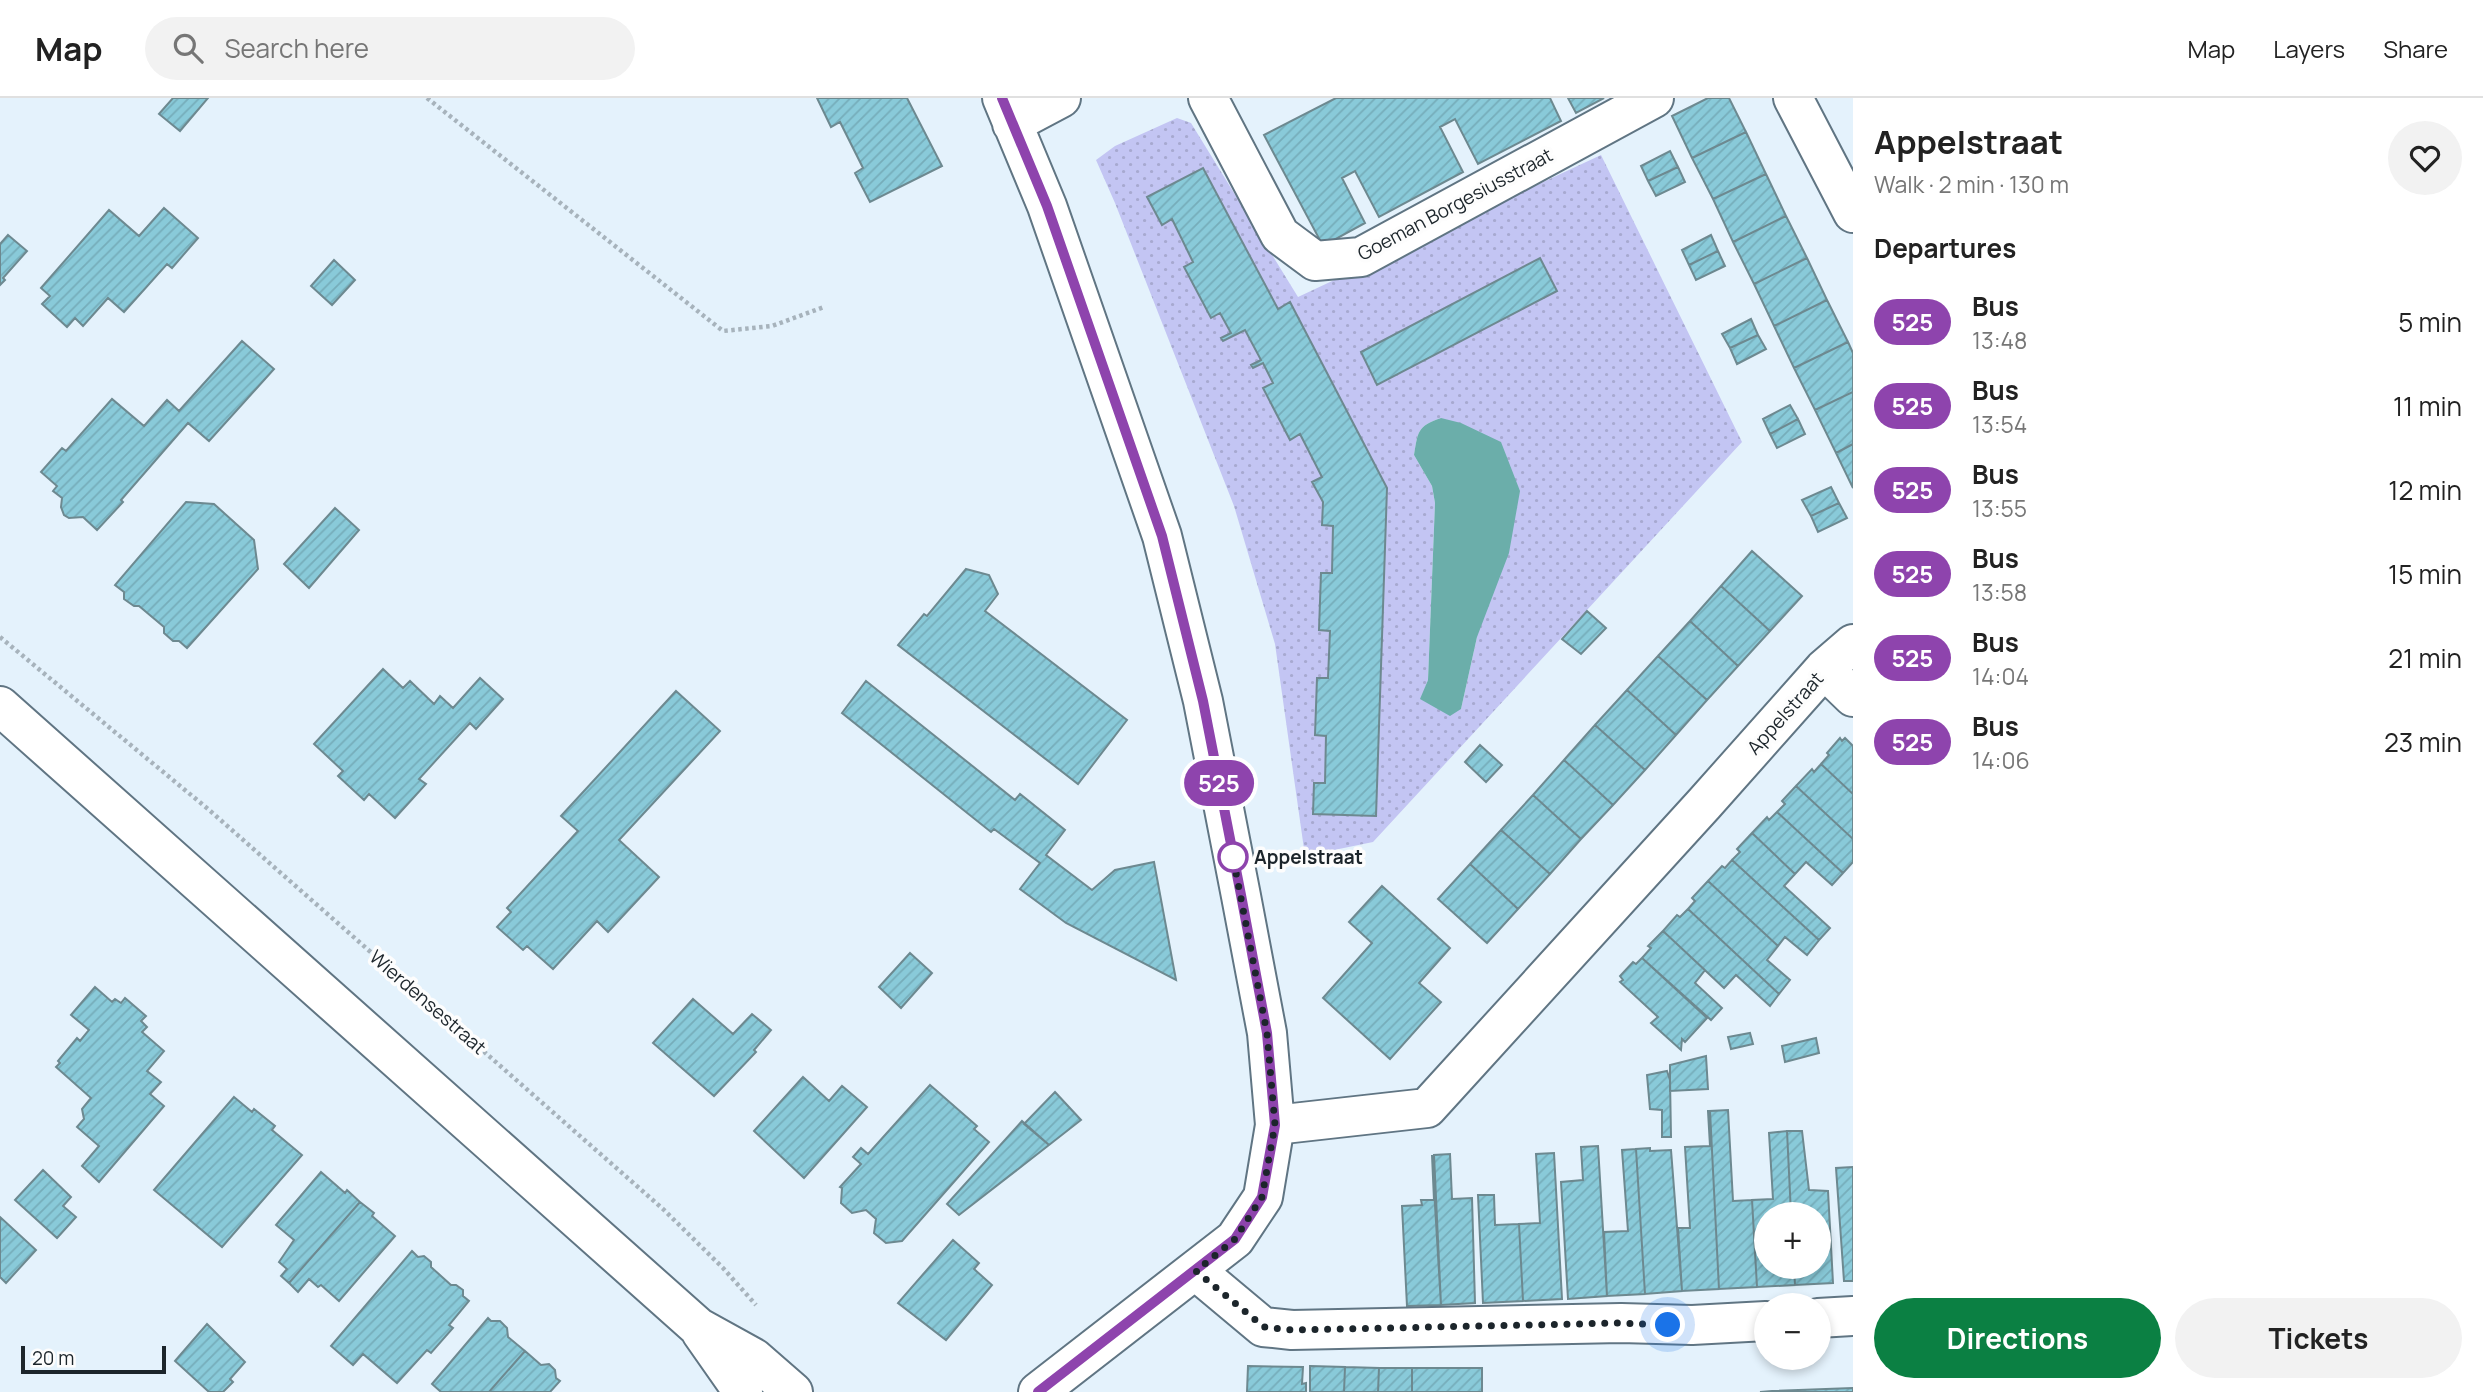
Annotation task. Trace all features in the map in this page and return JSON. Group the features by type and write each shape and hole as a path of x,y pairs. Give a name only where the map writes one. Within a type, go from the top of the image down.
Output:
{"street":[{"path":"1038,1392 1235,1239 1262,1197 1275,1125 1267,1033 1239,883 1203,701 1162,536 1047,206 1007,111 1061,98"},
{"name":"Goeman Borgesiusstraat","path":"1208,98 1280,235 1315,261 1361,257 1654,98"},
{"path":"1793,98 1853,213"},
{"name":"Appelstraat","path":"1275,1125 1427,1108 1824,669 1853,644"},
{"path":"1824,669 1853,697"},
{"path":"0,706 698,1327 754,1358 793,1392"},
{"path":"1196,1271 1264,1327 1293,1330 1621,1323 1692,1325 1754,1322"},
{"path":"1831,1317 1853,1316"},
{"path":"698,1327 743,1392"}],"path":[{"path":"427,98 723,331 772,326 824,307"},
{"name":"Wierdensestraat","path":"0,637 208,809 663,1209 723,1268 757,1307"}],"shaded area":[{"path":"1177,118 1191,123 1298,297 1601,155 1742,442 1373,842 1305,856 1275,644 1234,506 1096,160 1115,146","holes":["1441,418 1477,637 1461,709 1421,699 1428,680 1435,503 1432,486 1414,455 1420,431 1427,424"]},
{"path":"1441,418 1461,423 1501,442 1520,491 1509,553 1477,637 1461,709 1450,716 1420,699 1428,680 1435,503 1432,486 1414,455 1420,431 1427,424"}],"building":[{"path":"173,98 208,98 180,131 159,114"},
{"path":"817,98 907,98 942,166 870,202 855,173 863,168 840,122 831,127"},
{"path":"1336,98 1550,98 1561,121 1478,164 1455,119 1440,127 1463,172 1379,217 1355,171 1342,178 1365,223 1323,246 1264,135"},
{"path":"1568,98 1604,98 1576,113"},
{"path":"1708,98 1729,98 1746,132 1692,158 1672,116"},
{"path":"1746,132 1766,174 1713,199 1692,158"},
{"path":"1670,151 1678,167 1648,181 1641,166"},
{"path":"1678,167 1685,182 1656,196 1648,181"},
{"path":"1203,168 1278,309 1290,302 1387,488 1376,816 1313,814 1314,783 1325,783 1326,736 1315,735 1317,678 1328,678 1330,631 1319,630 1321,573 1332,573 1333,526 1322,525 1323,502 1312,482 1322,477 1300,434 1290,440 1263,388 1273,383 1263,363 1253,368 1251,365 1261,360 1245,330 1223,341 1221,338 1231,333 1220,313 1211,318 1184,267 1193,262 1172,219 1162,225 1147,197"},
{"path":"1766,174 1786,216 1733,242 1713,199"},
{"path":"164,208 198,238 172,268 167,264 124,312 108,298 83,326 75,318 67,327 42,304 50,296 41,288 109,210 139,236"},
{"path":"1786,216 1807,258 1754,284 1733,242"},
{"path":"8,235 27,251 0,285 0,244"},
{"path":"1711,235 1718,251 1689,265 1682,250"},
{"path":"1718,251 1725,266 1696,280 1689,265"},
{"path":"1540,258 1557,291 1377,385 1361,352"},
{"path":"1807,258 1827,300 1774,326 1754,284"},
{"path":"334,260 355,280 332,305 311,286"},
{"path":"1827,300 1848,342 1794,368 1774,326"},
{"path":"1751,319 1758,335 1730,348 1722,334"},
{"path":"1758,335 1766,349 1737,364 1730,348"},
{"path":"242,341 274,369 209,441 188,423 97,530 83,517 69,518 64,515 62,498 53,491 57,486 41,472 62,448 66,451 112,399 144,426 167,400 179,411"},
{"path":"1848,342 1853,353 1853,392 1815,410 1794,368"},
{"path":"1853,392 1853,444 1836,453 1815,410"},
{"path":"1790,405 1798,419 1770,434 1763,419"},
{"path":"1798,419 1805,434 1777,448 1770,434"},
{"path":"1853,444 1853,488 1836,453"},
{"path":"1831,487 1839,503 1811,516 1802,500"},
{"path":"186,502 214,504 254,540 258,569 187,648 179,641 173,641 164,633 164,627 139,606 134,606 124,599 124,592 115,585"},
{"path":"1839,503 1847,518 1818,532 1811,516"},
{"path":"335,508 359,530 309,588 284,564"},
{"path":"1752,551 1802,596 1770,631 1721,586"},
{"path":"966,569 989,575 998,594 985,611 1127,720 1078,784 898,645 924,614 927,616"},
{"path":"1721,586 1770,631 1738,666 1690,621"},
{"path":"1587,611 1606,628 1581,654 1562,639"},
{"path":"1690,621 1738,666 1707,700 1658,656"},
{"path":"1658,656 1707,700 1676,735 1627,690"},
{"path":"383,669 403,688 410,681 434,704 440,696 453,708 480,678 503,699 476,729 470,723 419,779 426,784 395,818 369,794 364,800 338,776 343,771 314,744"},
{"path":"866,681 1015,800 1020,794 1065,830 1046,855 1092,890 1115,870 1154,862 1176,980 1066,923 1020,889 1040,863 994,829 991,832 842,713"},
{"path":"1627,690 1676,735 1645,770 1595,725"},
{"path":"676,691 720,731 619,840 659,877 608,932 597,921 553,969 527,946 523,950 497,927 511,912 507,908 578,831 561,816"},
{"path":"1595,725 1645,770 1613,805 1564,760"},
{"path":"1840,738 1842,741 1845,738 1853,746 1853,794 1821,764"},
{"path":"1480,745 1502,765 1486,782 1465,762"},
{"path":"1564,760 1613,805 1581,839 1533,795"},
{"path":"1821,764 1853,794 1853,839 1796,786 1812,769 1814,772"},
{"path":"1796,786 1853,839 1853,862 1843,873 1777,812 1785,804 1782,801"},
{"path":"1533,795 1581,839 1550,874 1501,830"},
{"path":"1777,812 1843,873 1832,885 1806,862 1795,874 1752,833 1767,817 1769,820"},
{"path":"1501,830 1550,874 1518,909 1470,864"},
{"path":"1752,833 1795,874 1784,886 1830,928 1819,940 1732,860 1740,852 1737,849"},
{"path":"1732,860 1819,940 1807,955 1785,937 1778,946 1708,881"},
{"path":"1470,864 1518,909 1487,943 1438,899"},
{"path":"1708,881 1778,946 1767,960 1790,980 1779,994 1688,909 1695,901 1692,898"},
{"path":"1382,886 1450,948 1419,983 1441,1002 1390,1059 1323,998 1372,943 1349,922"},
{"path":"1688,909 1779,994 1770,1006 1736,975 1724,988 1663,931 1677,915 1680,917"},
{"path":"1663,931 1705,970 1695,983 1722,1008 1711,1020 1642,958 1651,948 1648,946"},
{"path":"910,953 932,973 901,1008 879,987"},
{"path":"1642,958 1707,1018 1685,1042 1682,1039 1681,1050 1651,1023 1658,1017 1620,982 1623,980 1620,976 1633,962 1636,964"},
{"path":"95,987 112,1002 115,999 121,1003 125,998 146,1016 141,1021 147,1027 142,1032 164,1051 147,1071 161,1082 150,1094 164,1106 99,1182 82,1166 99,1146 77,1127 84,1119 82,1109 91,1098 56,1067 77,1038 80,1041 89,1030 71,1015"},
{"path":"693,999 733,1034 752,1014 771,1030 754,1050 756,1052 714,1096 653,1043"},
{"path":"1750,1033 1753,1044 1731,1049 1728,1037"},
{"path":"1816,1038 1819,1053 1785,1062 1782,1046"},
{"path":"1706,1056 1708,1089 1670,1091 1670,1065"},
{"path":"1667,1071 1670,1080 1671,1137 1662,1137 1662,1110 1650,1109 1647,1075"},
{"path":"803,1077 829,1101 842,1086 867,1107 804,1178 754,1131"},
{"path":"930,1085 977,1126 974,1129 989,1142 902,1241 886,1243 874,1233 876,1219 866,1210 852,1213 841,1203 840,1187 861,1164 853,1157 861,1148 868,1154"},
{"path":"1055,1092 1081,1120 1049,1145 1024,1124"},
{"path":"234,1097 275,1126 272,1130 302,1155 222,1247 154,1190"},
{"path":"1728,1110 1733,1201 1752,1200 1754,1279 1757,1279 1757,1287 1719,1289 1710,1111"},
{"path":"1708,1111 1719,1289 1682,1291 1678,1228 1690,1228 1685,1147 1710,1146"},
{"path":"1022,1121 1049,1145 959,1215 947,1204"},
{"path":"1787,1131 1790,1202 1754,1202 1754,1235 1752,1200 1773,1199 1769,1133"},
{"path":"1787,1131 1802,1131 1809,1190 1828,1191 1829,1202 1790,1202"},
{"path":"1598,1146 1607,1296 1568,1299 1561,1182 1583,1180 1581,1147"},
{"path":"1650,1148 1650,1151 1671,1150 1682,1291 1645,1294 1636,1149"},
{"path":"1636,1149 1645,1294 1607,1296 1604,1232 1628,1231 1622,1150"},
{"path":"1554,1153 1562,1299 1523,1301 1519,1224 1540,1223 1536,1154"},
{"path":"1450,1154 1452,1199 1472,1198 1475,1303 1441,1305 1434,1155"},
{"path":"1432,1155 1441,1305 1407,1306 1402,1206 1422,1205 1421,1200 1434,1200"},
{"path":"1853,1167 1853,1281 1844,1281 1836,1168"},
{"path":"43,1170 71,1197 63,1206 76,1217 57,1238 15,1200"},
{"path":"321,1172 360,1202 289,1283 281,1276 287,1269 279,1262 294,1240 276,1225"},
{"path":"1478,1195 1494,1195 1495,1225 1519,1224 1523,1301 1483,1303"},
{"path":"360,1202 395,1236 339,1301 321,1285 318,1287 309,1279 298,1292 289,1283"},
{"path":"0,1217 36,1250 6,1283 0,1277"},
{"path":"953,1240 979,1263 974,1269 992,1285 946,1340 898,1303"},
{"path":"1831,1246 1833,1283 1795,1285 1795,1279 1831,1279"},
{"path":"412,1251 418,1257 424,1256 431,1262 431,1267 451,1285 463,1290 463,1296 469,1301 449,1325 453,1328 431,1353 427,1350 397,1383 363,1354 353,1365 331,1346"},
{"path":"1757,1279 1795,1279 1795,1285 1757,1287"},
{"path":"488,1318 491,1321 500,1321 507,1328 508,1337 525,1351 489,1392 441,1392 432,1384"},
{"path":"207,1324 245,1362 230,1379 233,1382 223,1392 209,1392 175,1361"},
{"path":"525,1351 541,1365 549,1364 560,1381 550,1392 489,1392"},
{"path":"1248,1366 1303,1367 1302,1384 1306,1383 1306,1392 1247,1392"},
{"path":"1310,1366 1345,1367 1344,1392 1310,1392"},
{"path":"1345,1367 1379,1368 1378,1392 1344,1392"},
{"path":"1379,1368 1412,1368 1412,1392 1378,1392"},
{"path":"1412,1368 1482,1368 1482,1392 1412,1392"},
{"path":"1853,1388 1853,1392 1760,1392 1772,1391"}],"bus line":[{"name":"525","path":"1002,98 1047,206 1162,536 1203,701 1241,895 1267,1033 1275,1125 1262,1197 1235,1239 1038,1392"}],"place":[{"name":"Appelstraat","path":"1233,857"}],"route":[{"path":"1233,857 1231,847 1267,1033 1275,1125 1262,1197 1235,1239 1196,1271 1264,1327 1293,1330 1621,1323 1668,1325"}]}
